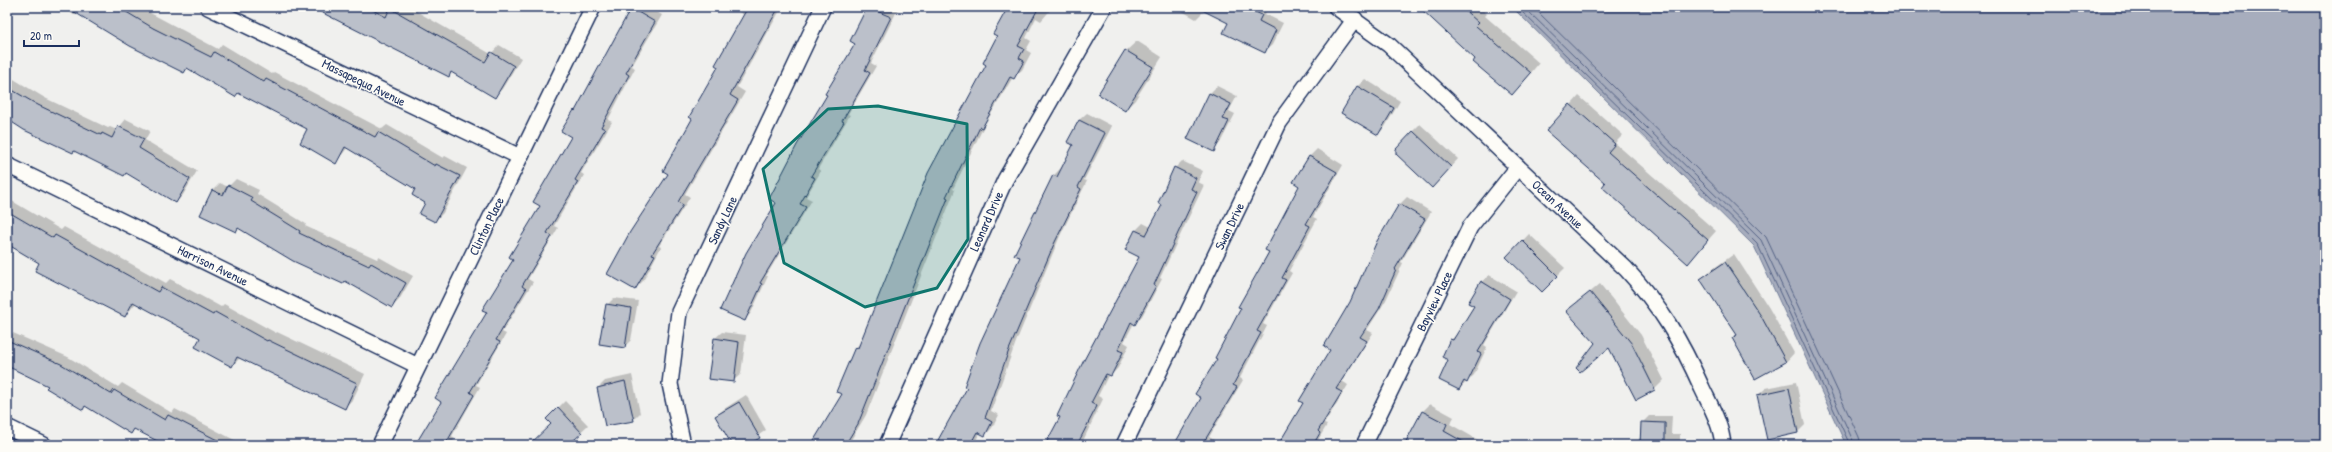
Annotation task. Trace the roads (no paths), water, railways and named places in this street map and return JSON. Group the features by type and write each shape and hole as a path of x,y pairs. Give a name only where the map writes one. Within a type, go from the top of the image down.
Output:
{"street":[{"name":"Massapequa Avenue","path":"208,7 520,157"},
{"name":"Clinton Place","path":"380,445 593,7"},
{"name":"Sandy Lane","path":"683,445 670,384 679,312 823,7"},
{"name":"Leonard Drive","path":"887,445 1005,180 1104,7"},
{"name":"Ocean Avenue","path":"1336,7 1355,19 1389,45 1626,269 1652,297 1681,342 1721,428 1724,445"},
{"name":"Swan Drive","path":"1124,445 1279,123 1355,19"},
{"name":"Harrison Avenue","path":"7,165 418,366"},
{"name":"Bayview Place","path":"1364,445 1470,227 1518,167"},
{"path":"7,427 44,445"}],"water":[{"path":"1512,7 2325,7 2325,445 1846,445 1754,246"}]}
